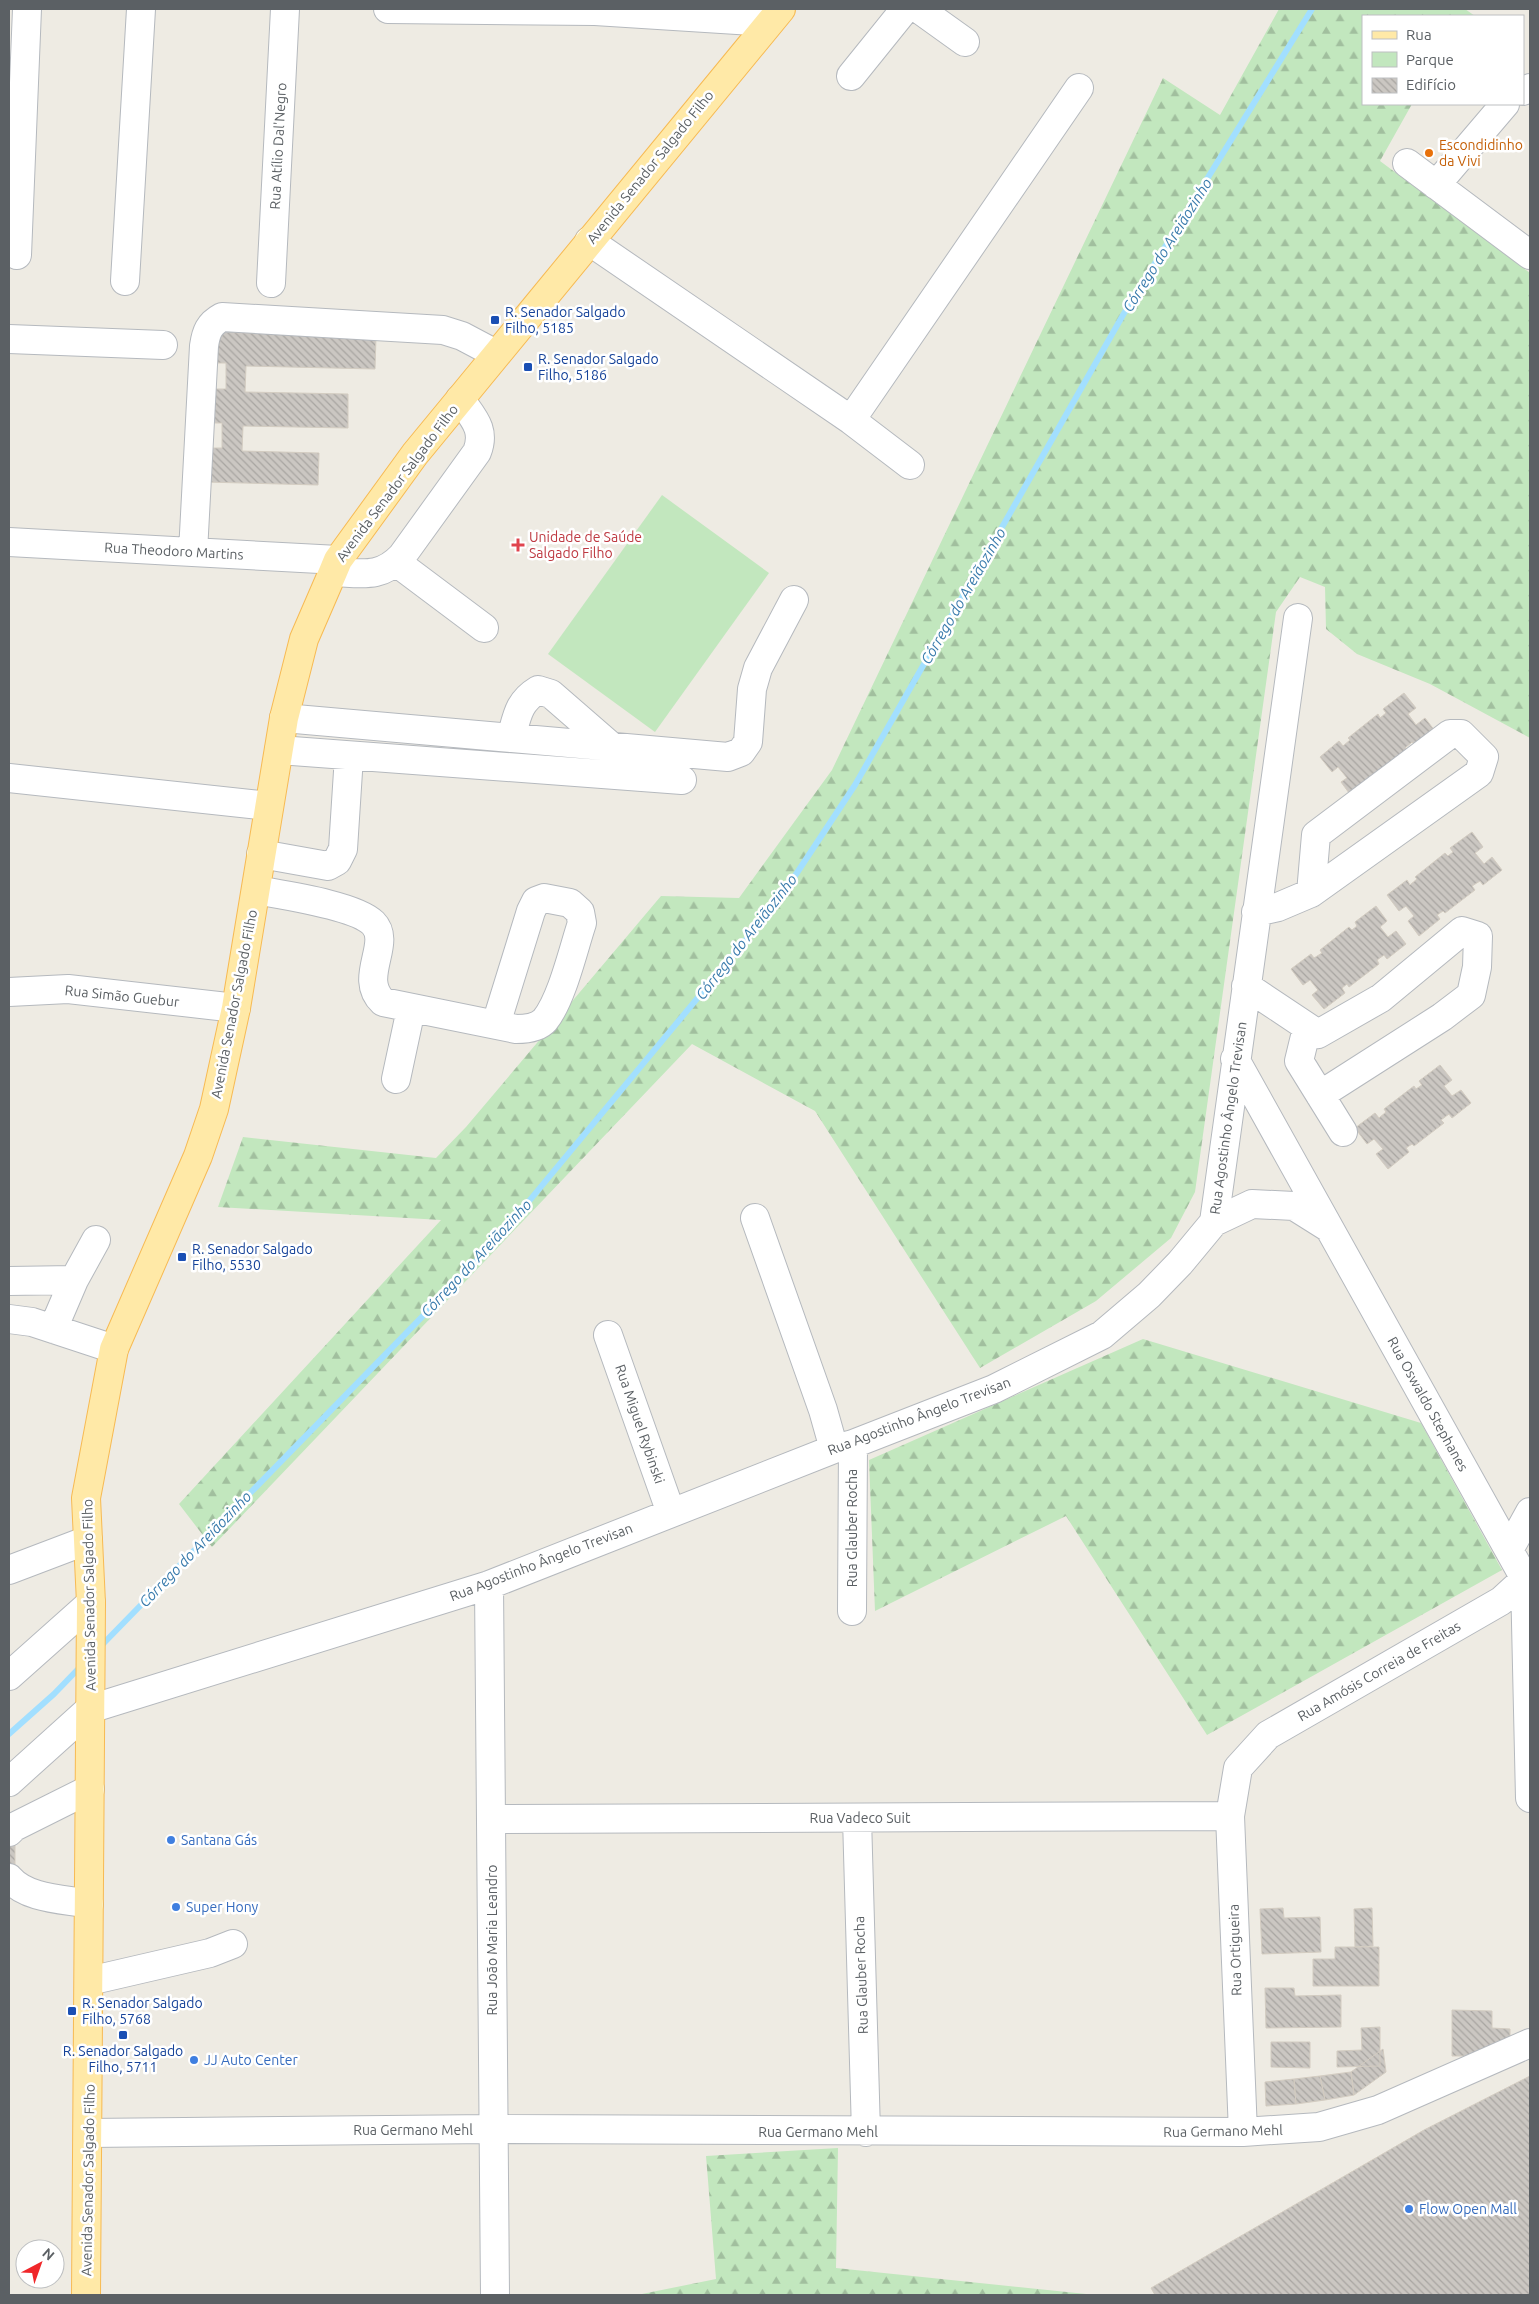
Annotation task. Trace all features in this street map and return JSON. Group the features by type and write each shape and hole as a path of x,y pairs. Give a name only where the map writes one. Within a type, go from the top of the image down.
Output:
{"main road":[{"name":"Avenida Senador Salgado Filho","path":"86,2295 91,1603 86,1498 114,1349 198,1156 214,1109 236,1008 284,718 304,639 336,566 415,454 775,15"}],"street":[{"path":"17,255 27,9"},
{"path":"125,281 141,9"},
{"name":"Rua Atílio Dal'Negro","path":"271,283 285,9"},
{"path":"388,9 595,10 775,15"},
{"path":"851,76 905,9"},
{"path":"919,9 965,42"},
{"path":"851,420 1079,88"},
{"path":"1436,184 1505,105"},
{"path":"1407,163 1530,255"},
{"path":"590,241 851,420 910,464"},
{"path":"193,552 204,346 206,334 212,322 222,318 443,330 462,336 496,354"},
{"path":"9,339 163,345"},
{"path":"460,398 479,428 482,440 477,452 396,562 484,628"},
{"name":"Rua Theodoro Martins","path":"9,542 193,552 336,566 374,573 386,569 396,562"},
{"path":"284,718 728,757 741,752 748,742 752,689 758,668 794,600"},
{"name":"Rua Agostinho Ângelo Trevisan","path":"90,1709 489,1585 994,1389 1102,1335 1149,1295 1180,1263 1214,1222 1235,1058 1298,618"},
{"path":"511,738 520,708 527,696 538,690 551,694 612,747"},
{"path":"1256,912 1278,907 1311,893 1479,773 1484,757 1460,734 1450,734 1316,835 1311,893"},
{"path":"279,750 682,780"},
{"path":"261,854 328,866 337,860 343,849 349,756"},
{"path":"9,778 269,806"},
{"path":"256,890 302,899 362,915 374,924 380,938 372,983 375,994 383,1002 516,1029 530,1029 544,1021 556,1000 582,923 580,912 570,903 544,898 536,902 531,911 496,1024"},
{"path":"1246,986 1318,1034 1381,998 1462,931 1478,936 1478,967 1470,995 1442,1017 1320,1095"},
{"name":"Rua Simão Guebur","path":"9,992 68,989 236,1008"},
{"path":"396,1079 410,1009"},
{"path":"1307,1028 1299,1061 1343,1132"},
{"name":"Rua Oswaldo Stephanes","path":"1235,1058 1525,1579"},
{"name":"Rua Oswaldo Stephanes","path":"1214,1222 1252,1204 1294,1206 1330,1229"},
{"name":"Rua Glauber Rocha","path":"755,1218 823,1410 843,1446 852,1611"},
{"path":"52,1329 74,1280 96,1240"},
{"path":"9,1281 74,1280"},
{"path":"9,1319 32,1322 114,1349"},
{"name":"Rua Miguel Rybinski","path":"608,1335 671,1513"},
{"path":"1509,1550 1530,1512"},
{"path":"9,1570 88,1540"},
{"path":"1525,1579 1530,1798"},
{"name":"Rua Amósis Correia de Freitas","path":"1238,1768 1268,1735 1500,1601 1525,1579"},
{"name":"Rua João Maria Leandro","path":"489,1585 495,2295"},
{"path":"9,1676 91,1603"},
{"path":"9,1782 90,1709"},
{"name":"Rua Ortigueira","path":"1238,1768 1230,1816 1243,2132"},
{"path":"9,1832 14,1827 90,1788"},
{"name":"Rua Vadeco Suit","path":"491,1820 1230,1816"},
{"name":"Rua Glauber Rocha","path":"857,1818 866,2132"},
{"path":"9,1878 16,1886 26,1891 89,1904"},
{"path":"89,1981 210,1953 233,1944"},
{"name":"Rua Germano Mehl","path":"88,2132 493,2129 866,2132 1243,2132 1319,2127 1378,2110 1530,2043"}],"green space":[{"path":"1279,9 1465,9 1474,15 1362,15 1362,105 1411,105 1380,161 1530,273 1530,738 1430,684 1357,654 1326,629 1325,587 1300,577 1276,612 1195,1192 1171,1238 1096,1301 980,1368 815,1111 692,1044 212,1547 179,1504 441,1220 218,1207 243,1137 436,1158 466,1127 661,896 739,898 832,770 1163,78 1220,115"},
{"path":"662,495 769,573 655,732 548,654"},
{"path":"1143,1339 1421,1423 1502,1570 1207,1735 1066,1516 875,1611 869,1460"},
{"path":"838,2148 836,2268 1096,2295 637,2295 716,2279 706,2156"}],"building":[{"path":"210,332 376,336 375,369 246,366 245,392 348,394 348,428 243,426 242,451 319,453 318,485 205,482 206,448 222,448 222,423 208,423 209,389 226,389 226,363 209,363"},
{"path":"1404,693 1416,708 1408,714 1416,725 1425,718 1435,731 1416,746 1412,742 1405,748 1408,751 1378,774 1376,772 1370,776 1373,780 1352,797 1341,782 1347,778 1338,767 1332,772 1320,757 1339,741 1343,746 1350,740 1348,738 1378,714 1380,718 1386,713 1383,709"},
{"path":"1472,832 1483,847 1475,853 1484,864 1492,857 1502,870 1483,885 1480,881 1472,886 1475,890 1445,913 1443,911 1437,915 1440,919 1419,936 1408,921 1414,916 1406,906 1399,911 1387,895 1407,880 1410,885 1417,879 1415,877 1445,853 1448,856 1453,852 1450,848"},
{"path":"1376,906 1387,921 1380,927 1388,937 1396,931 1406,944 1387,959 1384,955 1377,960 1379,964 1349,987 1347,984 1342,988 1345,993 1324,1009 1312,995 1318,990 1310,980 1303,985 1291,969 1311,954 1314,958 1322,953 1320,950 1349,927 1352,930 1357,926 1355,922"},
{"path":"1440,1065 1452,1080 1444,1086 1452,1096 1461,1090 1471,1103 1452,1118 1449,1114 1441,1120 1444,1123 1414,1146 1412,1144 1406,1148 1409,1152 1388,1169 1376,1154 1383,1149 1374,1139 1367,1144 1355,1128 1375,1113 1379,1118 1386,1112 1384,1109 1414,1086 1416,1089 1422,1085 1419,1081"},
{"path":"9,1844 15,1844 15,1877 9,1877"},
{"path":"1283,1908 1284,1918 1320,1917 1321,1952 1262,1954 1260,1909"},
{"path":"1372,1908 1373,1946 1355,1947 1354,1909"},
{"path":"1335,1947 1379,1947 1379,1986 1313,1986 1313,1959 1335,1959"},
{"path":"1265,1988 1294,1988 1295,1996 1341,1995 1341,2027 1266,2028"},
{"path":"1452,2010 1492,2011 1492,2028 1510,2029 1510,2047 1492,2056 1452,2056"},
{"path":"1380,2027 1380,2066 1337,2067 1337,2051 1362,2050 1361,2028"},
{"path":"1271,2042 1310,2042 1310,2068 1271,2067"},
{"path":"1383,2049 1386,2072 1354,2095 1351,2072"},
{"path":"1351,2072 1354,2095 1325,2100 1320,2076"},
{"path":"1320,2076 1325,2100 1296,2104 1294,2079"},
{"name":"Flow Open Mall","path":"1530,2076 1530,2295 1155,2295 1151,2288 1424,2130"},
{"path":"1294,2079 1296,2104 1266,2106 1265,2082"}],"waterway":[{"name":"Córrego do Areiãozinho","path":"100,1647 495,1242 779,900 855,785 1123,315 1312,9"},
{"name":"Córrego do Areiãozinho","path":"9,1734 54,1694 83,1664"}],"place":[{"name":"Escondidinho da Vivi","path":"1429,153"},
{"name":"R. Senador Salgado Filho, 5185","path":"495,320"},
{"name":"R. Senador Salgado Filho, 5186","path":"528,367"},
{"name":"Unidade de Saúde Salgado Filho","path":"518,545"},
{"name":"R. Senador Salgado Filho, 5530","path":"182,1257"},
{"name":"Santana Gás","path":"171,1840"},
{"name":"Super Hony","path":"176,1907"},
{"name":"R. Senador Salgado Filho, 5768","path":"72,2011"},
{"name":"R. Senador Salgado Filho, 5711","path":"123,2035"},
{"name":"JJ Auto Center","path":"194,2060"},
{"name":"Flow Open Mall","path":"1409,2209"}]}
